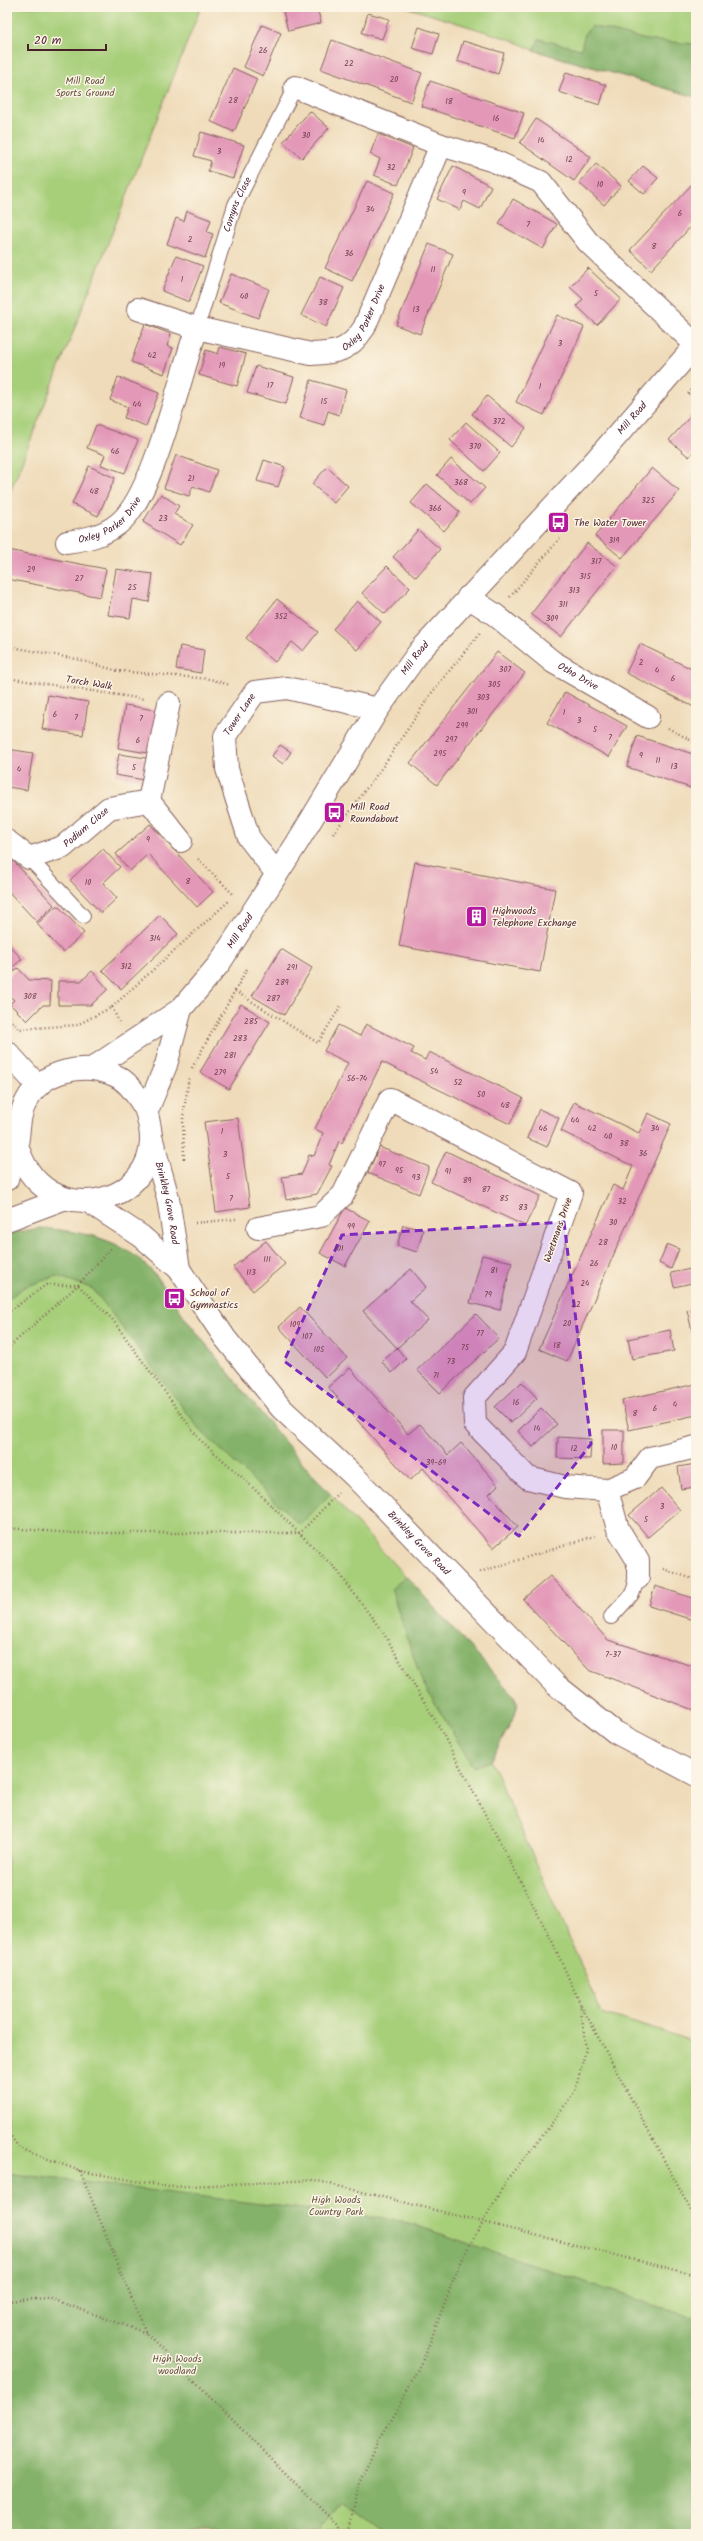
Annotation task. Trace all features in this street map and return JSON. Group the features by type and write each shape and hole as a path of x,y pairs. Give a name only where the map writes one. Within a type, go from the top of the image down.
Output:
{"street":[{"path":"295,87 441,145 494,161 541,182 588,242 696,345"},
{"name":"Oxley Parker Drive","path":"138,309 197,328 311,354 330,354 344,349 356,341 364,328 441,145"},
{"name":"Oxley Parker Drive","path":"67,542 100,536 119,524 135,504 165,431 197,328"},
{"name":"Mill Road","path":"7,1179 17,1144 18,1121 27,1100 38,1086 58,1073 93,1068 181,1009 219,964 277,874 378,709 419,652 468,597 594,462 696,345"},
{"name":"Otho Drive","path":"468,597 494,614 553,662 648,717"},
{"name":"Tower Lane","path":"277,874 249,838 228,769 225,736 255,692 287,688 378,709"},
{"path":"169,703 149,801 181,841"},
{"name":"Podium Close","path":"30,858 63,847 110,808 149,801"},
{"path":"7,841 30,858"},
{"name":"Mill Road","path":"147,1111 166,1065 181,1009"},
{"path":"7,1052 38,1086"},
{"name":"Mill Road","path":"17,1144 21,1161 34,1181 63,1199 89,1202 122,1191 139,1174 146,1161 152,1138 147,1111 131,1087 115,1075 93,1068"},
{"name":"Weetmans Drive","path":"258,1228 321,1216 342,1196 390,1099 571,1193 515,1352 474,1398 475,1424 528,1478 565,1487 607,1490 635,1478 650,1458 696,1447"},
{"name":"Brinkley Grove Road","path":"152,1138 168,1198 179,1269"},
{"name":"Mill Road","path":"7,1220 63,1199"},
{"name":"Brinkley Grove Road","path":"89,1202 141,1236 179,1269 225,1338 281,1408 355,1478 556,1685 615,1732 696,1775"},
{"path":"607,1490 618,1529 638,1570"}],"lane":[{"name":"Comyns Close","path":"197,328 235,205 295,87"},
{"path":"30,858 83,916"},
{"path":"611,1617 632,1594 638,1570"}],"path":[{"path":"686,397 696,386"},
{"path":"332,836 383,766 433,691 494,614 561,536"},
{"path":"7,646 76,659 118,671 210,679 255,692"},
{"name":"Torch Walk","path":"7,678 169,703"},
{"path":"648,717 696,743"},
{"path":"181,841 252,913"},
{"path":"112,1008 234,896"},
{"path":"184,1162 183,1118 190,1072 250,964"},
{"path":"235,991 318,1043 342,1004"},
{"path":"190,1223 249,1218 258,1228"},
{"path":"7,1349 78,1286 115,1244"},
{"path":"7,1313 46,1285 78,1286 112,1318 199,1439 300,1533 336,1569 384,1634 421,1693 551,1939 580,2003 696,2220"},
{"path":"7,1528 72,1533 300,1533 335,1495 342,1491"},
{"path":"473,1574 618,1529"},
{"path":"638,1570 696,1580"},
{"path":"347,2534 360,2480 378,2440 395,2414 426,2353 459,2264 482,2220 508,2178 547,2130 574,2091 586,2049 580,2003"},
{"path":"7,2130 19,2148 80,2171 169,2187 314,2180 482,2220 696,2274"},
{"path":"80,2171 146,2333 347,2534"},
{"path":"7,2301 49,2298 146,2333"}],"highlighted area":[{"path":"564,1222 591,1444 519,1536 284,1361 342,1235"}],"green space":[{"name":"Mill Road Sports Ground","path":"7,7 201,7 7,500"},
{"path":"406,7 696,7 696,97 533,50 512,40"},
{"path":"592,26 647,40 696,44 696,97 533,50 539,39 581,49 585,33"},
{"name":"High Woods Country Park","path":"40,1228 94,1236 115,1244 139,1259 157,1276 185,1318 292,1452 513,1695 518,1704 515,1715 491,1761 602,2013 696,2042 696,2534 7,2534 7,1234"},
{"path":"40,1228 79,1233 105,1240 128,1251 147,1266 167,1291 191,1326 277,1432 330,1494 300,1525 200,1430 93,1289 57,1276 24,1287 7,1300 7,1234"},
{"path":"406,1576 513,1695 517,1706 515,1715 491,1761 473,1767 422,1682 391,1589"},
{"name":"High Woods woodland","path":"7,2173 402,2221 696,2319 696,2534 392,2534 341,2503 319,2534 7,2534"}],"building":[{"path":"282,7 317,7 321,23 288,31"},
{"path":"368,13 389,19 382,39 362,33"},
{"path":"262,25 281,33 263,76 244,67"},
{"path":"419,27 439,34 433,54 412,48"},
{"path":"332,40 422,73 411,102 321,69"},
{"path":"463,41 504,53 498,74 457,61"},
{"path":"233,68 257,79 234,132 210,121"},
{"path":"566,72 606,85 600,105 559,92"},
{"path":"430,81 524,113 515,138 421,106"},
{"path":"310,111 329,128 302,158 283,142"},
{"path":"536,119 591,157 574,181 520,143"},
{"path":"201,132 244,145 233,178 208,171 211,161 194,156"},
{"path":"378,134 413,148 398,185 374,175 380,159 370,154"},
{"path":"596,164 621,186 604,205 579,183"},
{"path":"453,166 491,186 480,209 464,201 460,210 437,199"},
{"path":"643,166 658,178 644,194 629,181"},
{"path":"696,180 696,221 651,270 630,250"},
{"path":"367,181 394,193 352,281 325,268"},
{"path":"513,199 557,224 543,249 499,224"},
{"path":"187,211 211,220 207,232 213,234 205,258 167,244 176,218 184,221"},
{"path":"429,244 453,254 420,334 396,325"},
{"path":"176,256 203,266 189,302 162,291"},
{"path":"588,268 621,299 597,325 577,306 583,299 570,287"},
{"path":"231,274 269,289 258,318 219,303"},
{"path":"320,277 344,288 326,327 301,315"},
{"path":"557,315 584,327 544,415 516,402"},
{"path":"145,324 171,334 167,346 173,348 164,374 131,362"},
{"path":"220,347 246,354 237,386 199,375 206,350 218,354"},
{"path":"256,366 294,377 286,404 247,393"},
{"path":"118,377 159,393 146,426 124,418 128,407 110,400"},
{"path":"311,380 346,390 339,415 328,411 324,425 300,418"},
{"path":"487,396 526,428 511,447 472,414"},
{"path":"696,410 696,449 689,457 669,440"},
{"path":"466,422 500,453 484,471 450,440"},
{"path":"96,425 138,440 125,473 101,465 105,455 87,448"},
{"path":"176,455 217,470 209,492 193,486 189,496 164,488"},
{"path":"451,459 485,488 470,504 437,475"},
{"path":"264,460 285,467 278,487 257,481"},
{"path":"89,466 115,478 98,516 72,504"},
{"path":"327,467 348,486 334,503 312,484"},
{"path":"652,468 679,491 622,558 595,536"},
{"path":"427,484 460,512 444,531 411,503"},
{"path":"161,494 179,506 174,514 193,525 180,545 143,522"},
{"path":"418,530 440,549 416,577 393,557"},
{"path":"587,543 617,566 561,637 531,614"},
{"path":"8,550 106,569 100,597 7,579"},
{"path":"387,566 410,588 385,614 362,593"},
{"path":"116,569 153,574 149,602 133,599 130,618 108,615"},
{"path":"277,599 318,632 303,651 292,642 275,662 246,638"},
{"path":"357,601 381,622 357,650 333,629"},
{"path":"640,644 696,671 696,708 626,673"},
{"path":"180,646 204,650 201,673 176,669"},
{"path":"497,652 525,673 437,785 410,763"},
{"path":"565,692 627,726 609,757 547,723"},
{"path":"48,695 88,702 83,735 42,729"},
{"path":"125,705 161,711 154,754 118,748"},
{"path":"637,736 696,755 694,789 627,767"},
{"path":"280,745 291,752 283,764 272,756"},
{"path":"7,749 33,753 27,790 7,787"},
{"path":"119,754 153,759 150,781 115,775"},
{"path":"150,824 213,892 197,907 148,854 130,871 116,854"},
{"path":"103,849 120,867 103,883 117,898 101,913 70,880"},
{"path":"7,854 54,905 37,922 7,890"},
{"name":"Highwoods Telephone Exchange","path":"415,862 555,889 540,972 399,946"},
{"path":"57,905 84,933 63,952 37,924"},
{"path":"160,915 178,934 121,989 102,970"},
{"path":"7,943 22,959 7,972"},
{"path":"281,949 312,968 284,1015 252,996"},
{"path":"18,968 29,980 51,981 50,1005 43,1005 27,1021 10,1004 14,1000 7,993 7,978"},
{"path":"92,971 108,989 91,1005 58,1005 58,981 81,981"},
{"path":"241,1004 270,1022 229,1089 200,1072"},
{"path":"366,1024 414,1048 411,1053 425,1060 429,1052 523,1098 510,1124 382,1062 342,1143 339,1141 329,1165 332,1166 317,1194 286,1200 282,1177 302,1174 309,1155 314,1156 323,1133 315,1129 348,1063 324,1051 338,1025 360,1036"},
{"path":"574,1102 639,1133 648,1113 671,1124 567,1361 539,1349 613,1185 623,1190 633,1166 561,1131"},
{"path":"539,1109 559,1118 547,1147 527,1138"},
{"path":"238,1118 250,1207 216,1212 204,1122"},
{"path":"379,1147 429,1167 419,1194 368,1173"},
{"path":"446,1151 540,1196 525,1226 431,1182"},
{"path":"345,1208 370,1221 345,1266 320,1253"},
{"path":"403,1225 423,1230 417,1252 397,1246"},
{"path":"266,1241 285,1264 253,1291 233,1267"},
{"path":"667,1244 679,1249 671,1269 659,1263"},
{"path":"482,1255 512,1262 500,1310 470,1303"},
{"path":"696,1268 696,1282 674,1287 671,1273"},
{"path":"411,1269 426,1287 410,1301 428,1320 397,1348 363,1311"},
{"path":"300,1307 347,1358 326,1378 279,1327"},
{"path":"696,1308 696,1334 693,1335 687,1310"},
{"path":"476,1314 499,1338 440,1393 417,1370"},
{"path":"670,1330 674,1351 632,1359 628,1339"},
{"path":"397,1348 406,1359 392,1373 382,1362"},
{"path":"350,1368 408,1434 420,1424 448,1455 461,1443 498,1485 489,1494 518,1527 493,1548 423,1468 410,1480 328,1387"},
{"path":"522,1382 537,1398 511,1423 495,1407"},
{"path":"696,1384 696,1415 629,1430 622,1400"},
{"path":"541,1408 557,1424 533,1447 518,1431"},
{"path":"603,1430 624,1430 624,1463 603,1464"},
{"path":"558,1437 591,1439 590,1459 557,1458"},
{"path":"696,1464 696,1487 681,1489 678,1467"},
{"path":"661,1488 680,1510 648,1537 629,1515"},
{"path":"550,1576 608,1640 696,1667 696,1711 589,1670 523,1599"},
{"path":"655,1586 696,1599 696,1621 649,1606"}],"place":[{"name":"The Water Tower","path":"558,523"},
{"name":"Mill Road Roundabout","path":"335,813"},
{"name":"Highwoods Telephone Exchange","path":"477,917"},
{"name":"School of Gymnastics","path":"175,1299"}]}
